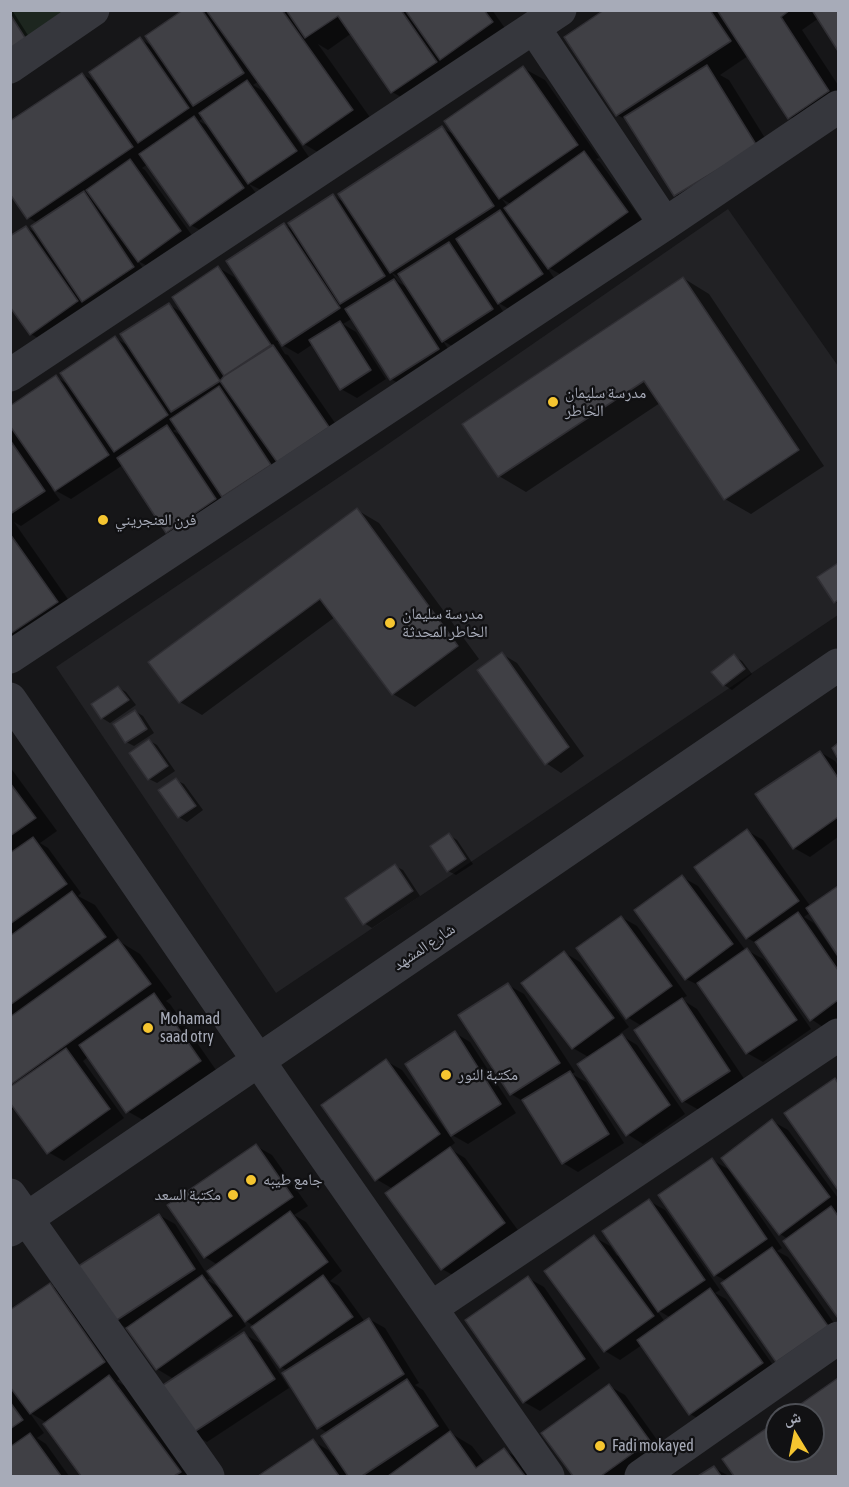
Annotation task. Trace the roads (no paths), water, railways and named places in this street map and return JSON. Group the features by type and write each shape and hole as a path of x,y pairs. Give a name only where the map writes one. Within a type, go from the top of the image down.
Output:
{"street":[{"path":"10,67 93,10"},
{"path":"10,375 547,19 664,224"},
{"path":"10,657 838,107"},
{"name":"شارع المشهد","path":"16,1214 259,1060 838,665"},
{"path":"10,699 548,1476"},
{"path":"431,1308 838,1035"},
{"path":"16,1214 208,1476"},
{"path":"641,1476 838,1338"}],"place":[{"name":"مدرسة سليمان الخاطر","path":"553,402"},
{"name":"فرن العنجريني","path":"103,520"},
{"name":"مدرسة سليمان الخاطر المحدثة","path":"390,623"},
{"name":"Mohamad saad otry","path":"148,1028"},
{"name":"مكتبة النور","path":"446,1075"},
{"name":"جامع طيبه","path":"251,1180"},
{"name":"مكتبة السعد","path":"233,1195"},
{"name":"Fadi mokayed","path":"600,1446"}]}
